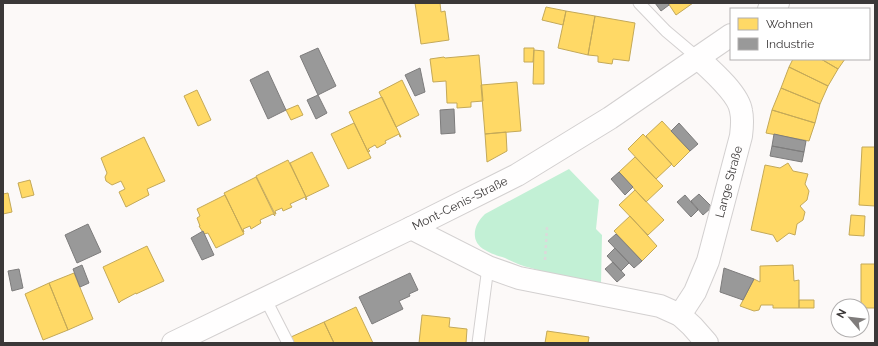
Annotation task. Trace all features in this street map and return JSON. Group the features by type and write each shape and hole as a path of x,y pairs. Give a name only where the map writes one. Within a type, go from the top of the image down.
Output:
{"main road":[{"name":"Mont-Cenis-Straße","path":"173,343 411,228 516,175 610,118 730,36"},
{"name":"Lange Straße","path":"680,315 695,292 708,261 741,136 742,124 741,110 734,96 715,74 698,58"},
{"path":"411,228 488,267 519,278 660,306 680,315 707,343"}],"lane":[{"path":"639,3 666,31 698,58"},
{"path":"478,343 488,267"},
{"path":"265,298 288,343"}],"path":[{"path":"543,283 547,227"}],"green space":[{"path":"569,169 599,200 596,229 602,235 601,284 548,273 521,265 485,250 480,246 475,237 476,227 485,214"}],"building: Wohnen":[{"path":"415,3 440,3 441,12 445,11 449,40 421,44"},
{"path":"668,3 693,3 676,15"},
{"path":"546,7 566,11 563,25 542,20"},
{"path":"566,11 595,16 588,55 558,48"},
{"path":"595,16 635,23 629,61 613,59 612,64 598,62 598,56 588,55"},
{"path":"524,48 534,48 533,62 524,62"},
{"path":"534,50 544,51 544,84 533,84"},
{"path":"479,55 483,101 471,102 471,107 457,108 457,103 447,103 446,81 433,82 430,59"},
{"path":"792,60 823,60 838,69 828,86 789,67"},
{"path":"823,60 844,60 838,69"},
{"path":"789,67 828,86 820,104 781,88"},
{"path":"402,80 419,115 396,127 379,92"},
{"path":"517,82 521,131 485,134 481,85"},
{"path":"781,88 820,104 815,123 772,110"},
{"path":"197,90 211,120 198,126 184,96"},
{"path":"382,97 401,137 399,134 385,141 386,143 377,148 375,145 368,149 370,151 368,152 349,112"},
{"path":"298,105 303,115 291,120 286,110"},
{"path":"772,110 815,123 809,141 766,133"},
{"path":"662,121 690,151 674,167 646,136"},
{"path":"354,123 371,158 348,169 331,134"},
{"path":"506,132 507,151 487,162 485,134"},
{"path":"643,134 672,164 656,179 628,149"},
{"path":"144,137 165,181 147,189 149,195 126,207 119,192 125,189 121,181 112,185 106,181 105,177 107,173 101,158"},
{"path":"862,147 875,147 875,206 859,205"},
{"path":"312,152 329,186 306,197 290,163"},
{"path":"635,157 663,186 646,202 619,172"},
{"path":"288,160 307,199 306,200 305,197 290,204 292,207 283,211 282,208 275,211 275,214 256,176"},
{"path":"788,163 793,171 808,174 805,184 809,191 807,200 800,206 805,212 803,220 797,224 795,235 789,233 777,242 773,235 751,230 765,165 780,168"},
{"path":"256,177 275,216 273,214 260,220 261,223 251,229 250,226 243,229 243,232 224,193"},
{"path":"30,180 34,195 22,198 18,183"},
{"path":"635,190 664,220 648,235 619,205"},
{"path":"8,193 12,212 3,214 3,194"},
{"path":"225,195 244,234 216,248 208,233 204,234 199,226 197,218 200,216 197,209"},
{"path":"851,215 865,216 864,236 849,235"},
{"path":"630,216 657,246 642,261 614,231"},
{"path":"147,246 164,281 136,293 119,303 103,267"},
{"path":"861,264 875,264 875,308 870,308 870,298 861,298"},
{"path":"793,265 794,281 799,280 799,308 773,308 773,305 761,305 759,310 754,311 740,306 754,279 760,282 760,266"},
{"path":"74,273 93,319 68,330 49,283"},
{"path":"49,283 68,330 43,340 25,294"},
{"path":"799,300 814,300 814,308 799,308"},
{"path":"356,307 373,343 334,343 324,322"},
{"path":"422,315 450,318 449,327 467,329 466,343 419,343"},
{"path":"324,322 334,343 294,343 291,337"},
{"path":"547,331 589,337 588,343 545,343"}],"building: Industrie":[{"path":"655,3 668,3 669,5 661,11"},
{"path":"318,48 336,86 318,95 300,56"},
{"path":"420,68 425,92 415,96 405,75"},
{"path":"268,71 286,110 268,119 250,80"},
{"path":"318,95 327,113 316,119 307,100"},
{"path":"454,109 455,133 441,134 440,110"},
{"path":"679,123 698,144 690,151 671,131"},
{"path":"774,134 806,141 804,152 772,146"},
{"path":"772,146 804,152 802,162 770,156"},
{"path":"619,172 633,187 625,195 611,179"},
{"path":"699,194 712,207 703,215 691,201"},
{"path":"685,195 698,210 691,217 677,202"},
{"path":"88,224 101,252 77,263 65,235"},
{"path":"203,231 214,255 202,260 191,238"},
{"path":"616,234 642,261 634,268 608,241"},
{"path":"615,248 629,263 621,271 607,256"},
{"path":"613,262 625,275 617,282 605,269"},
{"path":"82,265 89,283 80,287 73,269"},
{"path":"724,268 754,279 743,300 720,292"},
{"path":"19,269 23,288 12,291 8,271"},
{"path":"410,273 418,290 399,301 403,309 372,324 359,297"}]}
